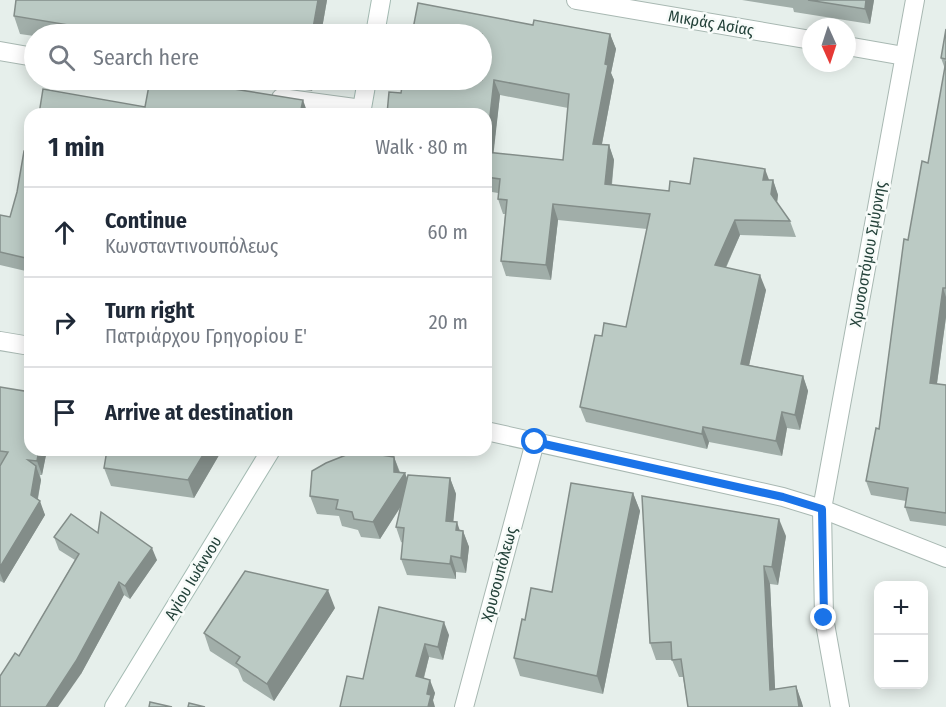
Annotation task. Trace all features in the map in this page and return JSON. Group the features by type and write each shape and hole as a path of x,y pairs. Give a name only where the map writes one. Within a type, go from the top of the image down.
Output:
{"street":[{"path":"377,24 381,0"},
{"name":"Μικράς Ασίας","path":"576,0 802,38"},
{"name":"Χρυσοστόμου Σμύρνης","path":"840,707 824,618 822,509 915,0"},
{"path":"856,48 904,56"},
{"path":"0,51 24,55"},
{"path":"363,108 365,90"},
{"path":"261,95 340,108"},
{"path":"0,341 24,345"},
{"path":"492,432 783,497 822,509 946,558"},
{"name":"Χρυσουπόλεως","path":"464,707 535,442"},
{"name":"Αγίου Ιωάννου","path":"114,707 267,456"}],"building":[{"path":"16,0 318,0 314,24 63,24 14,16"},
{"path":"808,0 866,0 865,9"},
{"path":"418,3 533,25 534,20 610,34 605,64 608,65 593,144 609,145 605,184 669,191 670,181 690,184 694,158 765,169 763,180 773,180 771,194 790,221 735,220 715,265 760,275 741,364 803,376 795,415 782,412 776,441 703,427 702,434 580,407 595,335 602,336 604,323 626,327 650,214 553,204 546,265 501,261 507,200 498,199 500,179 492,178 492,153 563,160 569,94 494,80 491,108 388,108 389,92 401,93 401,90 492,90 492,24 414,24"},
{"path":"946,29 946,59 941,58"},
{"path":"946,61 946,288 943,288 930,383 946,385 946,513 905,507 908,488 866,481 876,428 879,429 904,239 908,240 922,161 928,163"},
{"path":"43,90 145,107 148,90 240,90 303,100 301,108 40,108"},
{"path":"24,151 24,258 0,252 0,215 10,217"},
{"path":"0,387 24,391 24,456 38,456 37,461 28,460 36,466 31,495 40,501 0,567 0,466 8,452 0,451"},
{"path":"106,456 202,456 188,480 104,468"},
{"path":"344,456 388,456 394,457 394,472 405,473 373,522 354,519 352,512 336,509 338,500 310,496 312,471"},
{"path":"408,475 450,478 446,521 457,522 456,530 463,531 461,558 451,556 450,564 401,559 404,528 396,527"},
{"path":"571,483 633,493 597,676 514,658 531,588 552,592"},
{"path":"642,496 779,519 772,567 764,566 770,690 796,686 799,707 688,707 681,659 672,660 671,642 650,643"},
{"path":"101,512 152,548 125,586 119,582 76,661 46,707 0,707 0,676 15,653 19,656 79,554 54,537 71,514 98,533"},
{"path":"245,571 328,590 267,684 236,663 240,657 204,633"},
{"path":"379,607 444,622 438,647 425,644 416,676 430,680 427,694 431,695 428,707 340,707 347,676 363,679"},
{"path":"150,702 172,707 149,707"},
{"path":"189,703 205,707 188,707"}],"route":[{"path":"535,442 783,497 822,509 824,618"}]}
